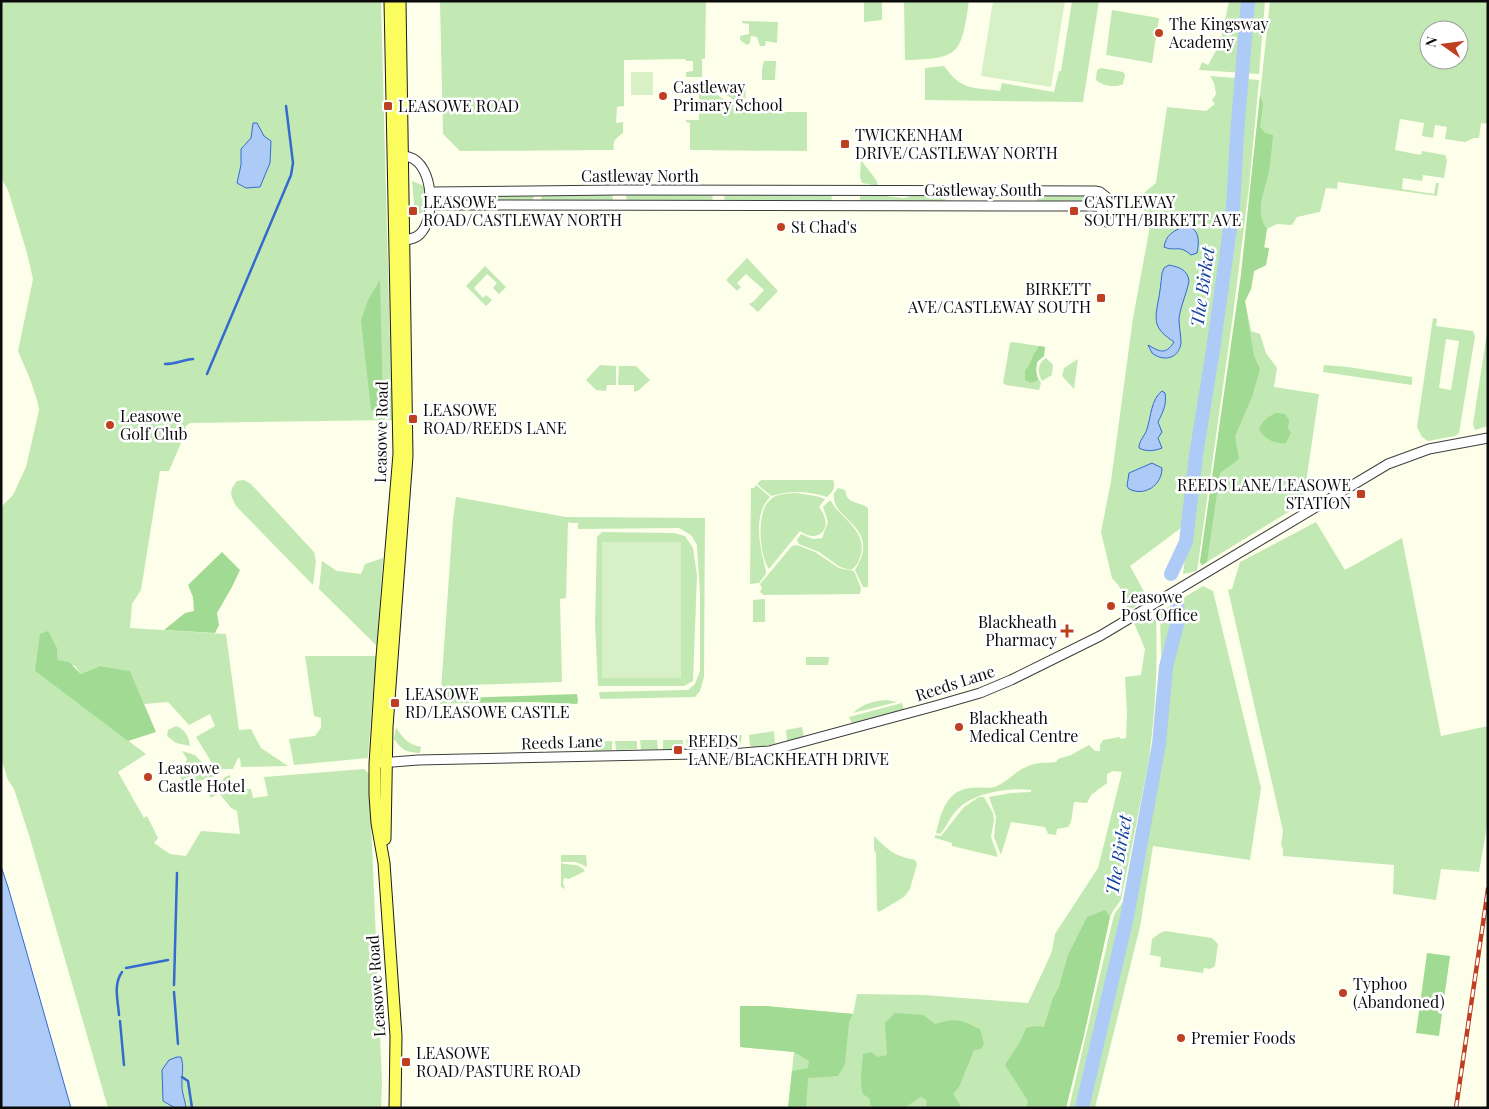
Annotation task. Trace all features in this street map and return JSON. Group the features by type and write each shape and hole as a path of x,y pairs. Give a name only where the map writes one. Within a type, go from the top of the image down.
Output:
{"main road":[{"name":"Leasowe Road","path":"390,1 398,157 407,456 387,717 381,763 384,863 396,1036 395,1108"},
{"name":"Leasowe Road","path":"398,157 400,1"}],"street":[{"path":"398,157 409,157 416,161 424,170 430,192 430,205 426,224 420,234 412,239 400,240"},
{"path":"618,190 618,205"},
{"name":"Castleway North","path":"430,192 618,190 850,191"},
{"path":"538,191 539,205"},
{"path":"720,205 721,191"},
{"name":"Castleway South","path":"850,191 1100,192 1109,199"},
{"path":"952,205 953,191"},
{"path":"1031,206 1032,191"},
{"name":"Castleway North","path":"430,205 850,205"},
{"name":"Castleway South","path":"850,205 1098,206 1106,222"},
{"name":"Reeds Lane","path":"381,763 742,753 769,750 935,706 995,687 1100,636 1388,464 1429,449 1488,438"}],"green space":[{"name":"Leasowe Golf Club","path":"1,1 381,1 392,420 190,423 186,426 169,471 160,471 141,590 132,604 130,628 226,634 239,730 251,729 261,748 288,766 241,767 240,758 238,758 233,769 220,769 212,763 196,737 215,726 210,714 189,725 168,702 144,704 130,671 100,666 81,674 75,666 58,660 57,648 35,671 146,754 118,772 144,818 147,816 158,838 154,843 170,854 186,856 201,831 240,834 237,811 231,808 219,793 211,798 209,795 225,777 230,775 233,789 251,789 253,798 268,796 264,777 364,769 369,774 382,1082 381,1108 108,1108 29,835 14,789 8,780 1,758 1,507 13,495 26,467 39,410 30,379 18,351 33,279 8,190 1,178"},
{"path":"440,1 706,1 705,59 702,59 702,77 686,77 686,72 693,71 693,61 686,61 685,59 624,60 624,106 617,107 616,123 623,122 623,133 615,140 614,150 460,151 443,134"},
{"path":"864,1 882,1 882,20 864,22"},
{"path":"904,1 969,1 960,43 955,50 937,58 905,60"},
{"path":"993,1 1065,1 1051,87 981,76"},
{"path":"1072,1 1099,1 1083,102 925,100 925,68 944,66 956,80 975,88 1000,91 1002,83 1054,92 1059,71 1061,71"},
{"path":"1229,1 1265,1 1259,74 1199,70 1202,62 1208,65 1217,49 1212,46 1222,35"},
{"path":"1270,1 1488,1 1488,124 1481,123 1479,138 1465,142 1445,139 1447,127 1435,125 1433,138 1422,136 1424,123 1400,119 1395,150 1421,155 1422,151 1445,155 1447,160 1444,178 1423,175 1422,181 1403,178 1402,189 1434,194 1436,183 1439,183 1437,196 1338,182 1337,189 1326,188 1320,212 1297,217 1292,225 1277,224 1267,229 1264,247 1269,248 1266,265 1254,271 1251,289 1245,301 1251,331 1260,334 1266,353 1277,368 1274,387 1319,394 1303,503 1202,565 1200,562 1241,275"},
{"path":"1112,10 1159,18 1152,63 1106,55"},
{"path":"742,21 778,22 777,43 766,41 765,46 760,46 757,37 751,36 750,43 747,45 740,40 740,36 749,34 749,24 742,23"},
{"path":"764,61 776,61 775,80 762,80"},
{"path":"1101,68 1123,72 1125,75 1123,84 1105,85 1096,80 1097,70"},
{"path":"631,72 653,72 653,95 631,95"},
{"path":"1210,76 1259,80 1249,187 1233,315 1197,571 1183,574 1189,527 1185,525 1130,566 1148,599 1128,611 1119,586 1112,578 1101,532 1111,481 1133,318 1151,221 1137,199 1156,183 1167,107 1206,111 1215,104 1212,100 1216,94 1214,83"},
{"path":"699,82 703,82 703,86 744,112 807,112 807,151 690,150 690,123 686,122 686,120 699,120"},
{"path":"709,84 746,84 745,107"},
{"path":"1260,96 1263,104 1260,127 1265,133 1273,135 1269,170 1261,208 1263,222 1267,229 1264,248 1269,248 1266,265 1254,271 1251,289 1245,301 1254,356 1260,369 1252,397 1235,436 1239,459 1220,473 1207,562 1202,565 1200,562 1241,275"},
{"path":"861,160 877,181 878,186 862,183 860,177"},
{"path":"412,181 424,186 426,203 423,213 415,214"},
{"path":"532,194 534,197 532,202 440,202 438,199 438,196"},
{"path":"612,194 612,201 544,202 541,200 542,196 545,195"},
{"path":"628,194 711,194 713,198 711,202 627,201 626,196"},
{"path":"831,194 832,201 725,201 724,197 726,195"},
{"path":"860,195 904,198 910,196 945,196 946,198 942,202 860,202"},
{"path":"1038,195 1099,196 1100,201 1038,202"},
{"path":"747,258 778,291 758,312 749,304 764,290 746,274 737,283 741,287 737,291 726,280"},
{"path":"485,266 506,287 499,294 493,288 497,283 487,274 474,288 483,298 486,295 492,300 486,306 466,286"},
{"path":"380,280 383,408 371,410 361,320 368,300"},
{"path":"1433,318 1437,319 1436,326 1473,331 1475,336 1459,433 1455,436 1428,441 1422,437 1417,427","holes":["1446,339 1459,341 1451,390 1439,388"]},
{"path":"1488,326 1488,426 1475,430 1473,424"},
{"path":"1010,343 1045,347 1044,356 1037,362 1036,370 1041,383 1039,390 1003,383"},
{"path":"1039,346 1045,347 1044,356 1037,362 1038,380 1031,383 1025,380 1025,370"},
{"path":"1046,358 1053,365 1052,375 1042,381 1039,368"},
{"path":"1078,359 1074,389 1062,376 1064,368"},
{"path":"600,365 616,366 616,385 607,385 606,391 596,390 586,380"},
{"path":"1324,365 1412,377 1412,385 1323,372"},
{"path":"619,366 636,366 650,380 634,392 634,385 618,385"},
{"path":"1276,413 1285,414 1289,420 1288,428 1291,433 1286,443 1270,440 1259,429 1266,419"},
{"path":"244,480 251,484 314,552 316,561 313,585 236,506 232,490 237,481"},
{"path":"761,480 833,480 834,487 827,497 799,492 771,496 757,484"},
{"path":"756,485 770,497 764,505 759,523 760,542 766,574 759,583 750,584 751,488 754,488"},
{"path":"838,488 845,490 846,495 851,500 868,508 868,587 863,587 855,570 862,555 863,543 859,533 839,510 835,502 834,493"},
{"path":"796,493 825,499 819,507 824,514 825,527 819,535 813,536 800,531 769,569 761,544 760,534 763,514 770,500 776,496"},
{"path":"456,497 566,517 705,518 704,677 700,691 695,697 600,699 599,692 688,690 695,684 700,671 700,594 697,545 691,535 679,528 578,529 578,523 569,523 568,521 566,598 560,599 562,682 467,685 464,689 464,703 440,704"},
{"path":"830,500 857,532 862,544 857,565 851,570 840,567 819,552 799,544 797,540 801,534 813,539 822,538 828,522 823,507"},
{"path":"1316,522 1345,570 1402,538 1441,736 1488,726 1488,821 1479,872 1441,869 1436,900 1393,894 1394,865 1283,856 1281,845 1283,831 1228,590 1232,589 1240,562"},
{"path":"602,532 674,533 685,536 693,548 697,575 693,681 684,686 598,686 595,624 597,537"},
{"path":"602,542 681,542 681,678 602,678"},
{"path":"797,545 815,552 839,568 854,571 861,588 860,594 764,595 760,592 762,588 760,584 792,546"},
{"path":"222,552 240,570 217,613 219,625 215,633 164,630 185,613 194,611 193,597 188,585"},
{"path":"383,558 377,646 319,589 322,561 337,571 361,574 365,564"},
{"path":"1203,586 1213,591 1261,788 1250,860 1153,846 1140,927 1095,1108 1069,1108 1113,919 1123,902 1153,746 1161,657 1160,612"},
{"path":"765,599 765,622 753,622 753,600"},
{"path":"1148,617 1150,622 1156,619 1157,656 1154,711 1148,765 1121,900 1110,917 1066,1108 788,1108 794,1052 740,1047 740,1006 765,1006 853,1014 857,994 924,995 1028,1003 1052,951 1055,934 1098,868 1122,772 1113,771 1107,774 1107,783 1091,795 1087,803 1074,802 1071,822 1068,827 1057,829 1056,835 1048,834 1045,827 1011,822 1001,855 994,837 996,817 989,797 1031,792 1031,790 1012,789 990,793 970,800 955,812 940,834 936,833 940,818 946,804 955,793 973,788 994,787 1029,765 1056,762 1058,759 1071,755 1089,745 1095,751 1100,751 1100,745 1103,740 1119,737 1121,739 1126,738 1125,677 1141,675 1145,649 1134,623"},
{"path":"48,631 57,648 58,660 69,662 81,674 100,666 130,671 156,732 128,741 35,671 40,634"},
{"path":"305,656 376,656 368,758 294,765 289,739 315,736 321,728 321,718 314,716"},
{"path":"806,657 829,657 828,665 806,665"},
{"path":"577,694 577,704 533,702 464,703 464,698"},
{"path":"887,700 897,702 853,713 869,703"},
{"path":"902,703 904,710 852,724 849,717"},
{"path":"176,726 186,734 190,746 176,743 167,736 168,730"},
{"path":"396,727 406,740 421,747 420,753 408,751 400,746 394,739"},
{"path":"802,727 804,737 787,741 786,730"},
{"path":"774,731 775,744 755,748 750,746 749,735"},
{"path":"742,735 738,748 716,748 715,737"},
{"path":"705,738 706,748 687,749 686,739"},
{"path":"640,740 657,740 658,749 641,750"},
{"path":"663,740 683,740 683,749 663,749"},
{"path":"612,741 612,750 594,751 593,742"},
{"path":"615,741 637,741 637,749 616,750"},
{"path":"182,751 195,755 215,776 184,786 180,775 187,759"},
{"path":"979,797 984,797 993,813 994,820 991,837 998,857 952,846 952,843 935,838 935,835 941,836 964,807"},
{"path":"874,836 892,852 915,860 917,864 910,889 904,897 879,912 877,910"},
{"path":"561,855 586,855 587,867 576,862 561,862"},
{"path":"561,863 577,865 585,871 569,879 564,878 565,889 561,887"},
{"path":"1105,910 1110,917 1066,1108 1027,1108 1028,1101 1005,1065 1020,1042 1026,1028 1044,1027 1053,998 1059,987 1068,955 1087,917"},
{"path":"1165,931 1212,938 1218,944 1215,966 1210,969 1204,968 1203,973 1160,967 1161,957 1150,955 1152,939"},
{"path":"1427,953 1450,956 1439,1036 1416,1033"},
{"path":"740,1006 765,1006 853,1014 849,1022 845,1064 838,1076 808,1078 806,1108 788,1108 792,1071 808,1068 809,1061 794,1052 740,1047"},
{"path":"895,1013 923,1015 935,1024 958,1020 980,1029 984,1044 981,1049 974,1050 959,1087 953,1094 962,1108 926,1108 927,1100 921,1097 904,1108 875,1108 870,1105 870,1099 863,1094 861,1084 863,1054 871,1052 878,1057 887,1055 885,1023"}],"water":[{"path":"253,123 257,123 264,136 271,141 270,163 260,187 246,188 237,183 241,165 241,149 251,138"},
{"path":"1183,227 1191,227 1196,232 1198,242 1197,253 1191,255 1180,249 1164,247 1166,239 1170,234"},
{"path":"1169,265 1187,274 1189,281 1180,314 1180,348 1174,356 1165,358 1152,353 1148,345 1165,351 1174,342 1163,333 1156,320 1162,273 1164,268"},
{"path":"1162,391 1165,393 1165,404 1158,422 1162,432 1158,438 1162,448 1150,451 1139,448 1147,429 1153,403"},
{"path":"1152,463 1162,468 1156,484 1152,488 1141,491 1129,489 1127,486 1129,473"},
{"path":"1,866 8,887 71,1108 1,1108"},
{"path":"181,1057 182,1060 182,1089 186,1108 175,1108 163,1101 162,1070 169,1060"}],"waterway":[{"name":"The Birket","path":"1171,574 1186,542 1196,455 1233,207 1248,1"},
{"path":"207,374 291,175 293,163 286,106"},
{"path":"165,364 193,359"},
{"name":"The Birket","path":"1082,1108 1127,917 1159,744 1166,667 1178,621 1177,606"},
{"path":"174,985 177,873"},
{"path":"126,968 168,960"},
{"path":"119,1015 117,987 122,972"},
{"path":"174,992 178,1044"},
{"path":"120,1021 124,1065"},
{"path":"182,1077 188,1081 192,1108"}],"railway":[{"path":"1456,1108 1488,889"}],"place":[{"name":"The Kingsway Academy","path":"1159,33"},
{"name":"Castleway Primary School","path":"663,96"},
{"name":"LEASOWE ROAD","path":"388,106"},
{"name":"TWICKENHAM DRIVE/CASTLEWAY NORTH","path":"845,144"},
{"name":"LEASOWE ROAD/CASTLEWAY NORTH","path":"413,211"},
{"name":"CASTLEWAY SOUTH/BIRKETT AVE","path":"1074,211"},
{"name":"St Chad's","path":"781,227"},
{"name":"BIRKETT AVE/CASTLEWAY SOUTH","path":"1101,298"},
{"name":"LEASOWE ROAD/REEDS LANE","path":"413,419"},
{"name":"Leasowe Golf Club","path":"110,425"},
{"name":"REEDS LANE/LEASOWE STATION","path":"1361,494"},
{"name":"Leasowe Post Office","path":"1111,606"},
{"name":"Blackheath Pharmacy","path":"1067,631"},
{"name":"LEASOWE RD/LEASOWE CASTLE","path":"395,703"},
{"name":"Blackheath Medical Centre","path":"959,727"},
{"name":"REEDS LANE/BLACKHEATH DRIVE","path":"678,750"},
{"name":"Leasowe Castle Hotel","path":"148,777"},
{"name":"Typhoo (Abandoned)","path":"1343,993"},
{"name":"Premier Foods","path":"1181,1038"},
{"name":"LEASOWE ROAD/PASTURE ROAD","path":"406,1062"}]}
